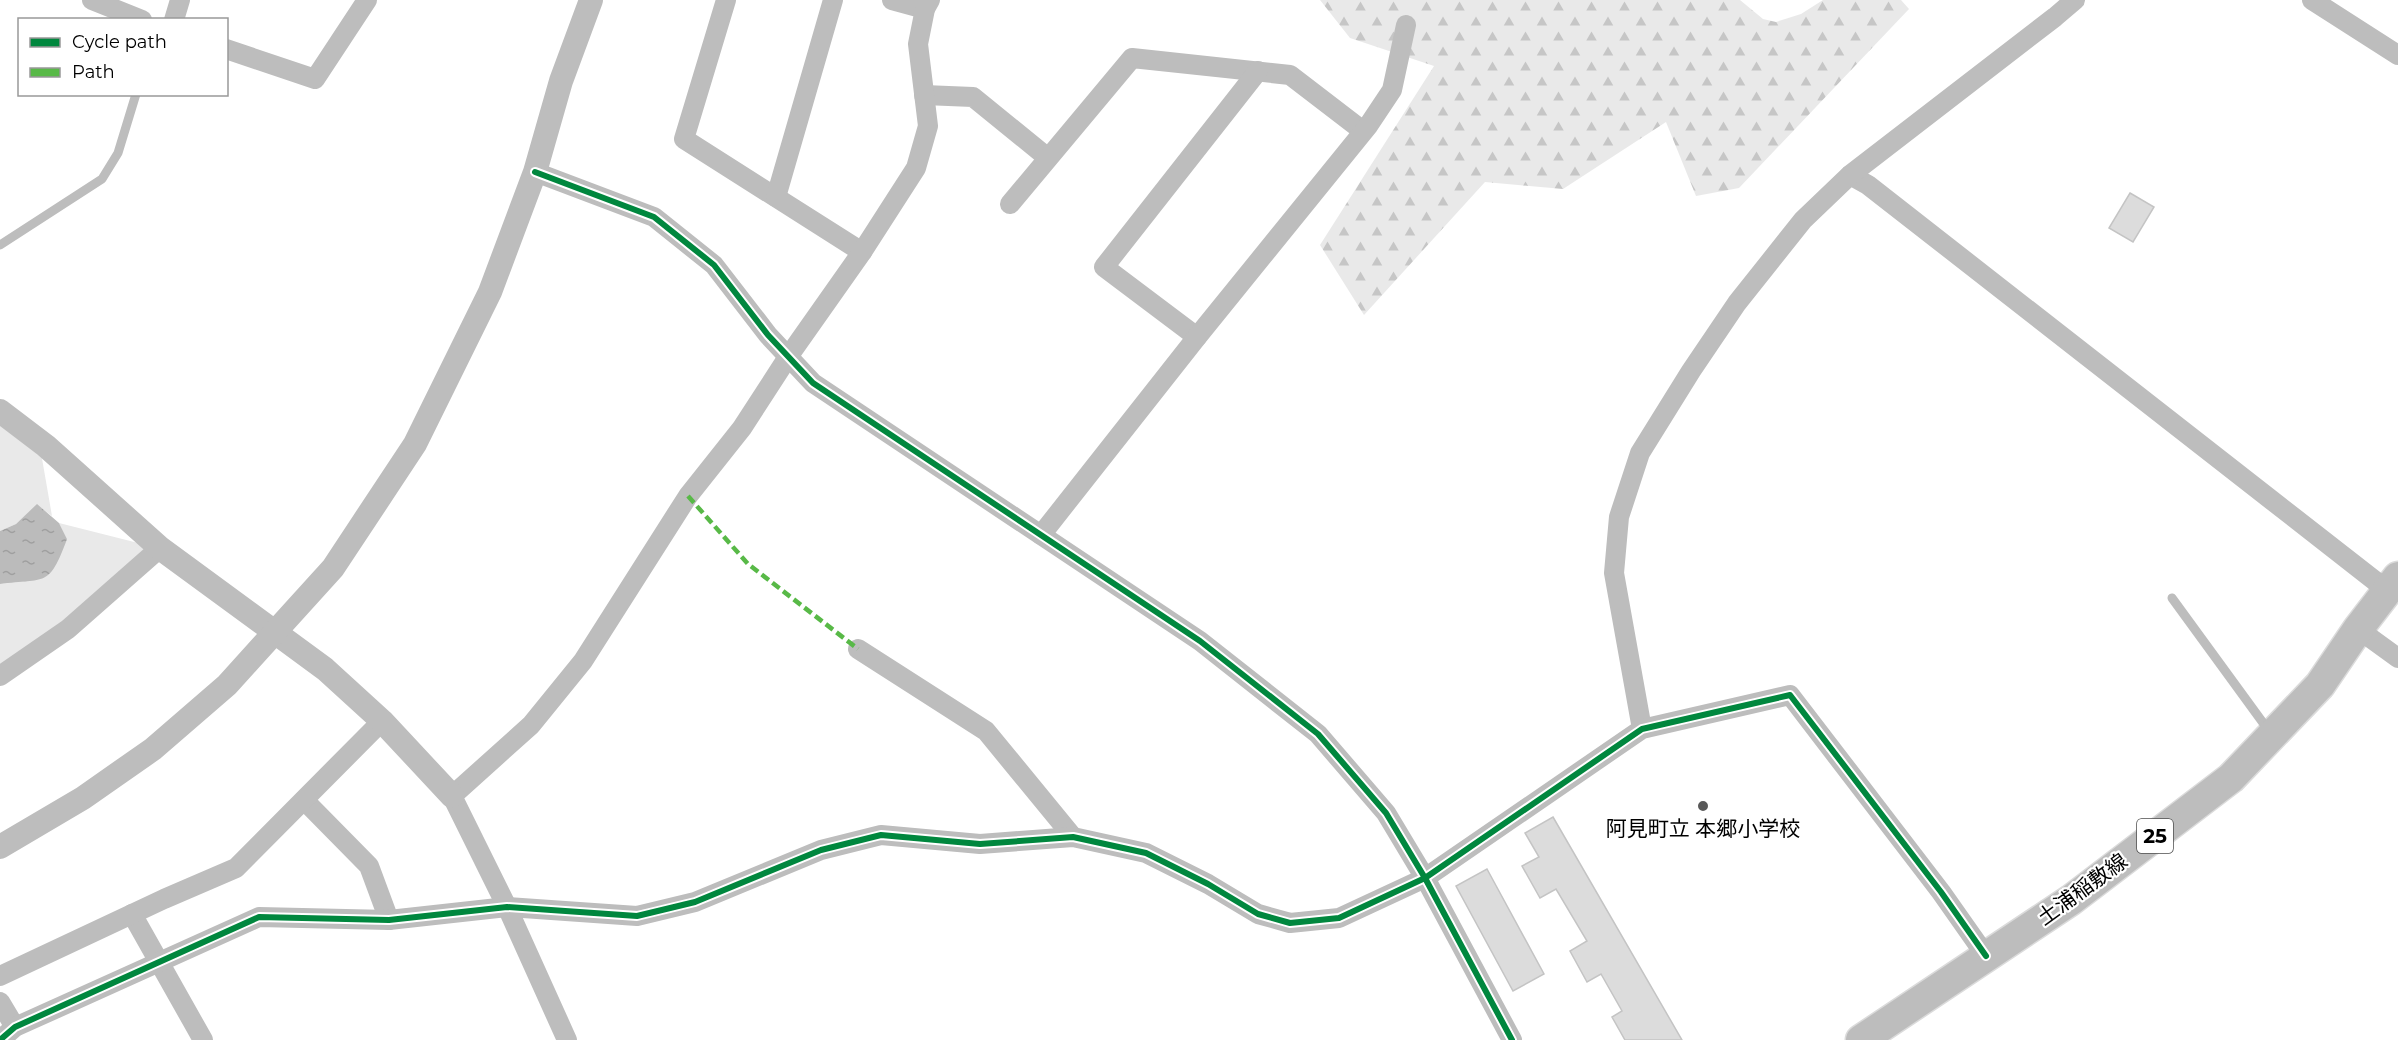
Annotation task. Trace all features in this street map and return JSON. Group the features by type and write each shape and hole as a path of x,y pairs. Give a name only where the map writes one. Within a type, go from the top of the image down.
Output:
{"main road":[{"name":"土浦稲敷線","path":"1861,1040 2071,900 2231,778 2320,685 2358,629 2393,584"}],"street":[{"path":"92,0 137,18"},
{"path":"175,18 180,0"},
{"path":"228,51 315,79 367,0"},
{"path":"0,847 83,798 153,749 227,685 333,568 414,444 490,292 535,171 561,81 591,0"},
{"path":"726,0 684,139 862,252"},
{"path":"776,197 833,0"},
{"path":"452,796 531,725 583,661 688,496 742,428 788,357 862,252 916,168 928,126 918,44 928,5 892,0"},
{"path":"1642,729 1614,573 1619,517 1640,453 1737,303 1803,220 1850,175 2075,0"},
{"path":"2312,0 2398,54"},
{"path":"1041,535 1363,132 1392,90 1406,26"},
{"path":"1010,204 1132,58 1290,75 1363,132"},
{"path":"1197,337 1104,267 1258,71"},
{"path":"924,95 973,97 1048,158"},
{"path":"535,171 654,217 714,265 768,335 813,382 1200,641 1318,734 1386,813 1425,878 1512,1040"},
{"path":"1850,175 1868,185 2393,584"},
{"path":"0,411 46,446 160,548 325,669 382,721 452,796 507,907 567,1040"},
{"path":"0,676 68,629 160,548"},
{"path":"2358,629 2398,658"},
{"path":"858,649 986,730 1072,837"},
{"path":"0,1040 15,1027 259,917 389,920 507,907 638,916 695,902 821,849 881,836 980,844 1072,837 1146,853 1208,884 1258,914 1290,923 1339,918 1425,878 1642,729 1790,695 1941,892 1986,956"},
{"path":"0,976 236,868 382,721"},
{"path":"304,800 369,867 389,920"},
{"path":"132,914 203,1040"},
{"path":"0,1002 15,1027"}],"lane":[{"path":"0,245 102,179 118,153 135,96"},
{"path":"2172,598 2272,735"}],"green space":[{"path":"1320,0 1740,0 1763,19 1776,22 1801,14 1823,0 1901,0 1909,9 1739,188 1696,196 1666,122 1563,189 1485,182 1364,315 1320,245 1434,66 1350,38"},
{"path":"0,417 40,447 52,516 37,505 16,524 0,531"},
{"path":"59,523 154,547 65,622 0,668 0,584 9,583 67,539"}],"water":[{"path":"37,504 59,523 67,539 61,555 50,573 44,578 0,584 0,531 16,524"}],"building":[{"path":"2130,193 2154,207 2133,242 2109,228"},
{"path":"1553,817 1682,1040 1625,1040 1612,1017 1622,1011 1601,974 1587,982 1570,951 1587,941 1556,889 1540,898 1522,866 1539,857 1525,833"},
{"path":"1487,869 1544,974 1513,991 1456,886"}],"marked path":[{"path":"688,496 748,564 858,649"}],"cycle path":[{"path":"535,172 654,217 714,265 768,335 813,383 1200,641 1318,734 1386,813 1425,878 1512,1040"},
{"path":"0,1040 15,1027 259,917 389,920 507,907 637,916 695,902 821,850 881,835 980,844 1073,837 1146,853 1208,884 1258,914 1290,923 1339,918 1425,878 1642,729 1790,695 1941,892 1986,956"}],"place":[{"name":"阿見町立 本郷小学校","path":"1703,806"}]}
